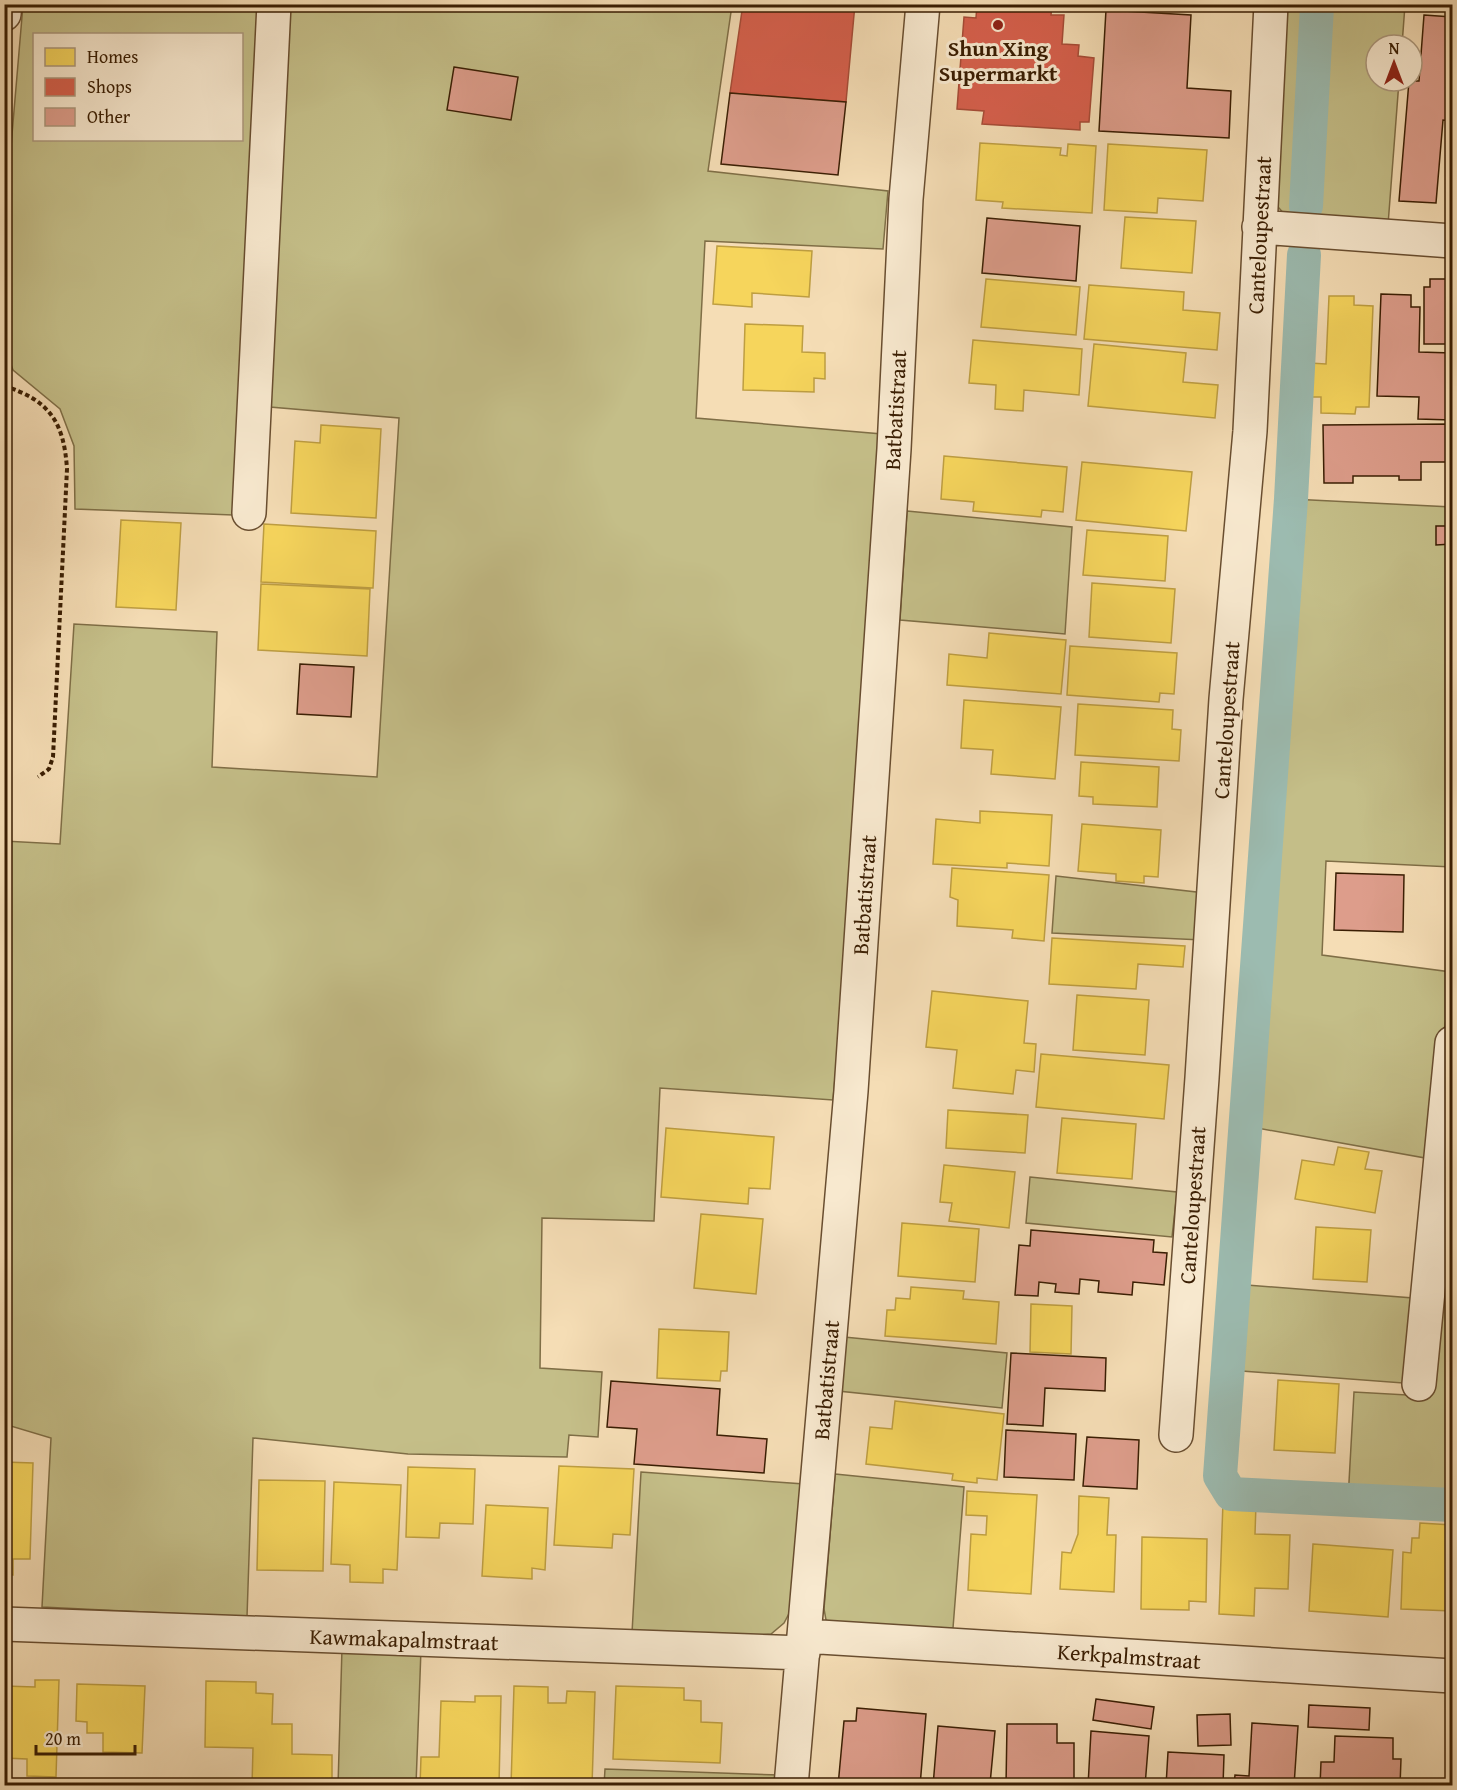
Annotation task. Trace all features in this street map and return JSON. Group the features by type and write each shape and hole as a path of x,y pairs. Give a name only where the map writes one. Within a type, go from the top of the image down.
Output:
{"street":[{"path":"4,14 5,4"},
{"path":"249,513 274,4"},
{"name":"Batbatistraat","path":"791,1785 851,1091 894,449 906,199 923,4"},
{"name":"Canteloupestraat","path":"1176,1435 1226,699 1250,431 1271,4"},
{"path":"1260,227 1452,241"},
{"path":"1419,1384 1452,1043"},
{"name":"Kawmakapalmstraat","path":"4,1624 804,1644"},
{"name":"Kerkpalmstraat","path":"804,1644 1452,1677"}],"path":[{"path":"4,386 19,390 49,411 59,424 66,446 68,469 53,757 49,769 38,777"}],"shaded area":[{"path":"1285,4 1405,5 1403,33 1364,33 1364,93 1398,93 1388,225 1286,216 1271,199"},
{"path":"23,5 265,5 233,515 75,509 74,446 60,409 13,370 8,357 10,158"},
{"path":"285,5 732,5 708,171 888,191 883,249 705,241 696,418 882,434 860,805 833,1100 660,1088 654,1221 542,1218 540,1368 602,1372 598,1437 569,1435 567,1457 408,1454 253,1438 247,1617 42,1607 51,1438 4,1424 4,841 60,844 74,624 217,632 212,767 377,777 399,418 270,407"},
{"path":"1291,499 1452,507 1452,867 1326,861 1322,955 1451,972 1431,1159 1246,1126"},
{"path":"907,511 1072,527 1065,634 900,620"},
{"path":"1056,876 1205,893 1202,940 1052,933"},
{"path":"1452,1138 1452,1505 1348,1500 1354,1392 1425,1396"},
{"path":"1030,1177 1177,1192 1172,1237 1026,1223"},
{"path":"1234,1284 1413,1298 1403,1383 1228,1370"},
{"path":"844,1337 1007,1353 1002,1408 838,1391"},
{"path":"641,1472 804,1484 793,1606 784,1623 771,1634 738,1637 632,1633"},
{"path":"835,1474 964,1487 953,1628 835,1625 826,1620 824,1609"},
{"path":"342,1648 421,1649 416,1785 338,1786"},
{"path":"605,1769 779,1775 778,1785 604,1786"}],"building: Homes":[{"path":"980,143 1061,148 1060,155 1067,156 1068,144 1096,146 1092,213 1002,208 1003,202 976,200"},
{"path":"1108,144 1207,150 1203,201 1158,198 1157,213 1104,210"},
{"path":"1125,217 1196,221 1192,273 1121,268"},
{"path":"717,246 812,251 809,297 752,293 752,307 713,304"},
{"path":"986,279 1080,287 1076,335 981,327"},
{"path":"1089,285 1184,292 1183,310 1220,313 1217,350 1084,339"},
{"path":"1329,296 1354,296 1354,305 1373,306 1369,407 1356,407 1355,414 1321,413 1321,397 1309,397 1310,363 1326,364"},
{"path":"745,324 803,326 802,352 825,353 825,379 814,378 814,392 743,390"},
{"path":"973,340 1082,349 1079,395 1024,390 1023,411 995,409 996,385 969,383"},
{"path":"1094,344 1186,353 1183,382 1218,385 1215,418 1088,406"},
{"path":"321,425 381,429 376,518 291,513 295,441 320,443"},
{"path":"944,456 1067,467 1063,512 1042,510 1041,517 973,511 974,502 941,499"},
{"path":"1082,462 1192,472 1186,531 1076,520"},
{"path":"121,520 181,523 176,610 116,607"},
{"path":"264,524 376,531 373,588 261,582"},
{"path":"1087,530 1168,536 1165,581 1083,575"},
{"path":"1092,583 1175,589 1171,643 1089,637"},
{"path":"261,584 370,589 367,656 258,650"},
{"path":"989,633 1066,640 1061,694 947,685 949,654 987,658"},
{"path":"1070,646 1177,653 1174,694 1160,693 1159,702 1067,695"},
{"path":"964,700 1061,707 1055,779 991,774 993,750 961,748"},
{"path":"1078,704 1173,710 1172,729 1181,730 1179,761 1075,755"},
{"path":"1081,762 1159,767 1157,807 1093,804 1093,797 1079,796"},
{"path":"980,811 1052,815 1049,866 1007,863 1007,868 933,864 936,819 980,823"},
{"path":"1082,824 1161,830 1158,877 1144,876 1144,883 1116,881 1116,874 1078,871"},
{"path":"952,868 1049,875 1044,941 1012,938 1013,930 957,926 958,900 950,897"},
{"path":"1052,938 1185,946 1183,967 1138,964 1136,989 1049,984"},
{"path":"932,991 1028,1001 1024,1043 1036,1044 1034,1072 1016,1070 1013,1094 953,1088 957,1050 926,1047"},
{"path":"1077,995 1149,1000 1145,1055 1073,1050"},
{"path":"1041,1054 1169,1065 1164,1119 1036,1107"},
{"path":"948,1110 1028,1115 1025,1153 946,1148"},
{"path":"1062,1118 1136,1124 1132,1179 1057,1173"},
{"path":"666,1128 774,1137 770,1189 749,1188 748,1204 661,1197"},
{"path":"1338,1147 1369,1152 1365,1169 1382,1171 1375,1213 1295,1199 1302,1160 1334,1165"},
{"path":"944,1165 1015,1172 1009,1228 949,1221 952,1203 940,1202"},
{"path":"701,1214 763,1219 756,1294 694,1288"},
{"path":"902,1223 979,1229 975,1282 898,1276"},
{"path":"1316,1227 1371,1230 1367,1282 1313,1279"},
{"path":"911,1287 964,1291 963,1299 999,1302 996,1344 885,1336 887,1310 895,1310 896,1298 910,1299"},
{"path":"1031,1304 1072,1306 1071,1354 1030,1352"},
{"path":"659,1329 729,1332 727,1371 721,1371 720,1381 657,1378"},
{"path":"1278,1380 1339,1384 1335,1453 1274,1450"},
{"path":"895,1401 1004,1414 997,1480 977,1478 977,1483 952,1480 953,1474 866,1464 870,1427 892,1429"},
{"path":"4,1462 33,1463 30,1559 13,1559 13,1575 4,1574"},
{"path":"559,1466 634,1469 630,1535 613,1534 612,1548 554,1545"},
{"path":"408,1467 475,1469 473,1524 440,1523 439,1538 406,1537"},
{"path":"259,1480 325,1481 323,1571 257,1570"},
{"path":"334,1482 401,1485 397,1570 383,1569 383,1583 350,1582 350,1565 331,1564"},
{"path":"967,1491 1037,1495 1031,1594 968,1590 971,1534 986,1535 987,1516 966,1515"},
{"path":"1079,1496 1109,1498 1107,1535 1116,1535 1114,1592 1060,1589 1062,1552 1071,1553 1078,1534"},
{"path":"1223,1502 1256,1504 1255,1534 1290,1535 1288,1589 1255,1588 1254,1616 1219,1614"},
{"path":"486,1505 548,1508 545,1570 532,1568 532,1579 482,1576"},
{"path":"1420,1523 1452,1525 1452,1611 1401,1609 1403,1552 1411,1553 1412,1538 1419,1538"},
{"path":"1142,1537 1207,1539 1206,1602 1189,1601 1189,1610 1141,1609"},
{"path":"1313,1544 1393,1550 1388,1617 1309,1611"},
{"path":"35,1680 59,1680 56,1777 27,1776 27,1759 4,1758 5,1686 35,1687"},
{"path":"206,1681 256,1682 256,1693 273,1694 272,1724 292,1724 292,1754 332,1755 332,1786 252,1786 253,1748 205,1747"},
{"path":"77,1684 145,1686 142,1753 103,1752 103,1733 87,1733 87,1722 76,1721"},
{"path":"514,1686 548,1687 548,1703 566,1703 567,1691 595,1692 592,1786 511,1786"},
{"path":"616,1686 684,1688 684,1700 701,1701 701,1722 722,1723 720,1763 613,1759"},
{"path":"475,1696 501,1696 499,1785 420,1786 421,1757 439,1757 441,1701 475,1702"}],"building: Shops":[{"path":"743,4 855,4 846,102 730,93"},
{"path":"977,4 1052,4 1051,15 1064,15 1062,44 1079,45 1078,56 1094,58 1089,122 1080,122 1080,130 982,124 984,111 957,109 964,17 976,18"}],"building: Other":[{"path":"1106,10 1191,15 1187,88 1231,91 1229,138 1099,131"},
{"path":"1424,15 1452,17 1452,121 1443,120 1436,203 1399,201 1408,93 1424,93"},
{"path":"454,67 518,77 511,120 447,110"},
{"path":"730,93 846,102 838,175 721,164"},
{"path":"987,218 1080,226 1076,281 982,273"},
{"path":"1430,279 1452,279 1452,344 1424,344 1424,287 1430,287"},
{"path":"1381,294 1411,295 1411,307 1420,307 1419,352 1452,353 1452,420 1418,419 1419,397 1377,396"},
{"path":"1452,424 1452,462 1421,462 1421,480 1399,480 1399,476 1353,476 1353,483 1324,483 1323,425"},
{"path":"1446,517 1452,517 1452,544 1436,545 1436,526 1446,526"},
{"path":"300,664 354,667 351,717 297,714"},
{"path":"1336,873 1404,875 1403,932 1334,930"},
{"path":"1031,1230 1154,1240 1153,1252 1167,1253 1164,1285 1133,1282 1132,1295 1098,1292 1099,1281 1080,1279 1079,1294 1055,1292 1056,1284 1039,1282 1038,1296 1015,1295 1019,1245 1030,1246"},
{"path":"1011,1353 1106,1358 1105,1391 1045,1388 1043,1426 1007,1424"},
{"path":"611,1381 720,1389 717,1435 767,1439 764,1473 634,1464 637,1429 607,1427"},
{"path":"1006,1430 1076,1434 1074,1480 1004,1477"},
{"path":"1087,1437 1139,1440 1137,1489 1083,1486"},
{"path":"1096,1699 1154,1707 1151,1729 1093,1720"},
{"path":"1309,1705 1370,1708 1369,1730 1308,1727"},
{"path":"857,1708 926,1714 920,1786 838,1786 844,1721 856,1721"},
{"path":"1230,1714 1231,1745 1198,1746 1197,1715"},
{"path":"1252,1723 1298,1726 1294,1786 1234,1786 1235,1775 1249,1776"},
{"path":"1007,1724 1057,1724 1057,1743 1074,1743 1074,1786 1006,1786"},
{"path":"938,1726 995,1731 990,1784 977,1782 977,1786 933,1786"},
{"path":"1091,1731 1149,1736 1145,1786 1088,1786"},
{"path":"1335,1736 1393,1738 1393,1759 1401,1759 1400,1786 1320,1786 1321,1762 1334,1762"},
{"path":"1168,1752 1224,1755 1223,1786 1166,1786"}],"waterway":[{"path":"1306,206 1317,6"},
{"path":"1304,255 1291,499 1220,1476 1231,1494 1452,1505"}],"place":[{"name":"Shun Xing Supermarkt","path":"998,25"}]}
